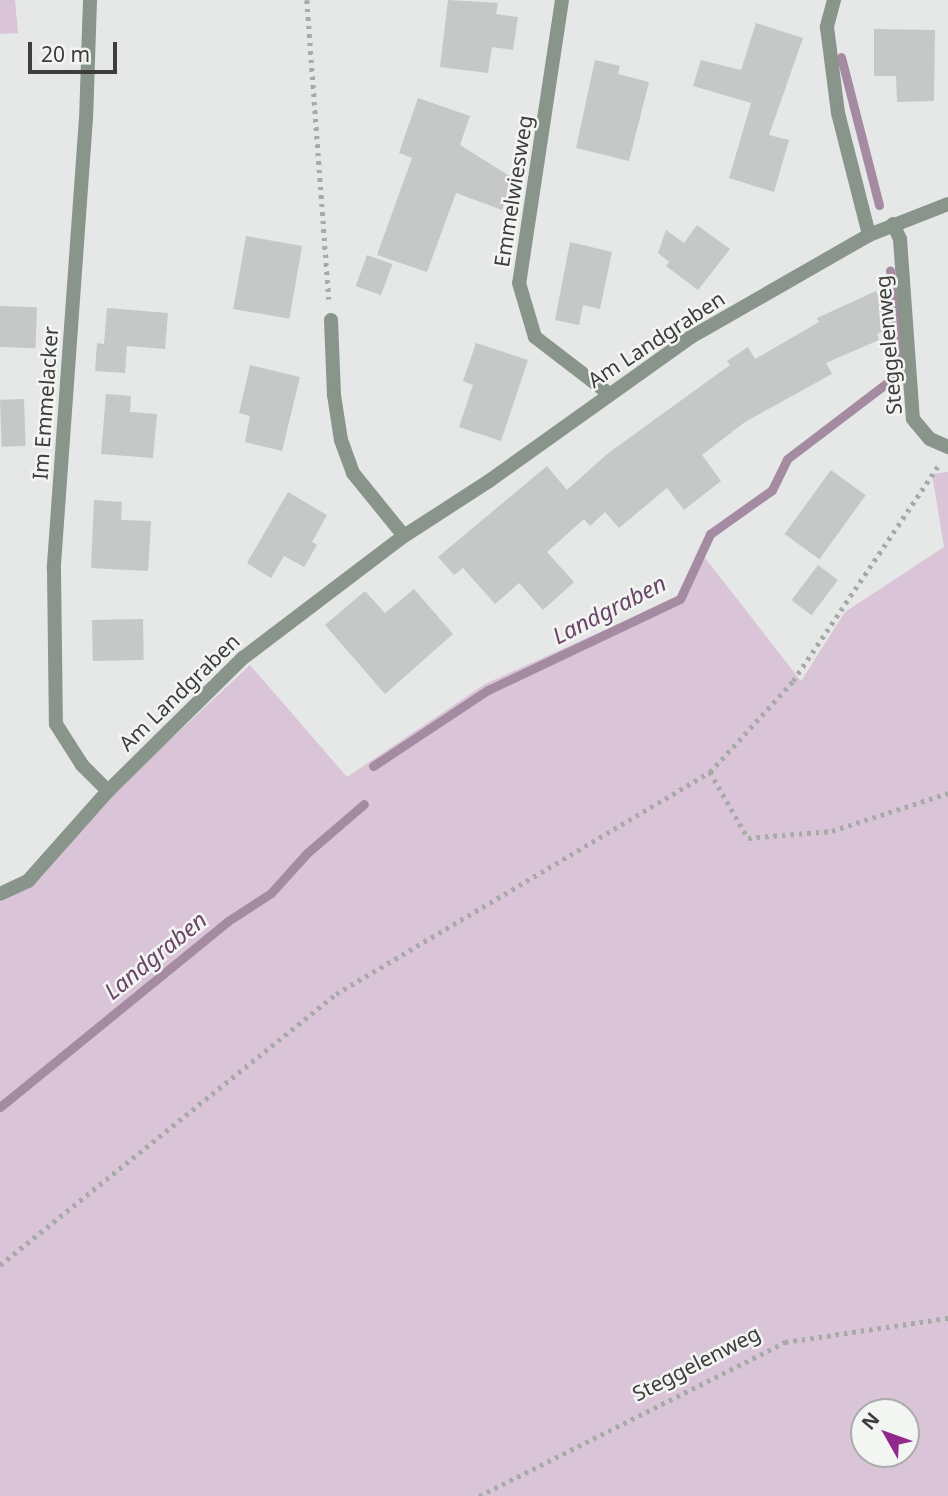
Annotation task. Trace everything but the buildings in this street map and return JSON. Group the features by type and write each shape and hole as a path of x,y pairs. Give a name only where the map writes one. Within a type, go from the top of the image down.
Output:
{"street":[{"name":"Im Emmelacker","path":"90,0 86,118 54,569 56,724 82,765 108,790"},
{"name":"Emmelwiesweg","path":"562,0 519,283 535,337 608,393"},
{"path":"834,0 827,27 838,113 869,236"},
{"name":"Am Landgraben","path":"0,894 28,881 108,790 243,658 404,536 489,481 608,393 691,337 869,236 893,224 948,204"},
{"name":"Steggelenweg","path":"893,224 900,239 913,419 930,439 948,447"},
{"path":"331,320 334,395 341,440 353,473 404,536"}],"path":[{"path":"307,0 331,320"},
{"path":"0,1265 335,994 710,772 793,681 940,463"},
{"path":"710,772 748,838 832,831 948,793"},
{"name":"Steggelenweg","path":"479,1496 785,1342 948,1318"}],"shaded area":[{"path":"0,0 15,0 18,33 0,34"},
{"path":"948,472 948,1496 0,1496 0,902 32,886 126,781 250,665 347,777 485,684 680,596 698,558 705,558 801,681 845,612 944,547 932,474"}],"waterway":[{"name":"Landgraben","path":"841,57 879,205"},
{"name":"Landgraben","path":"373,766 488,690 680,599 710,534 772,490 787,459 901,372 890,271"},
{"name":"Landgraben","path":"0,1107 228,921 271,893 307,853 364,804"}]}
